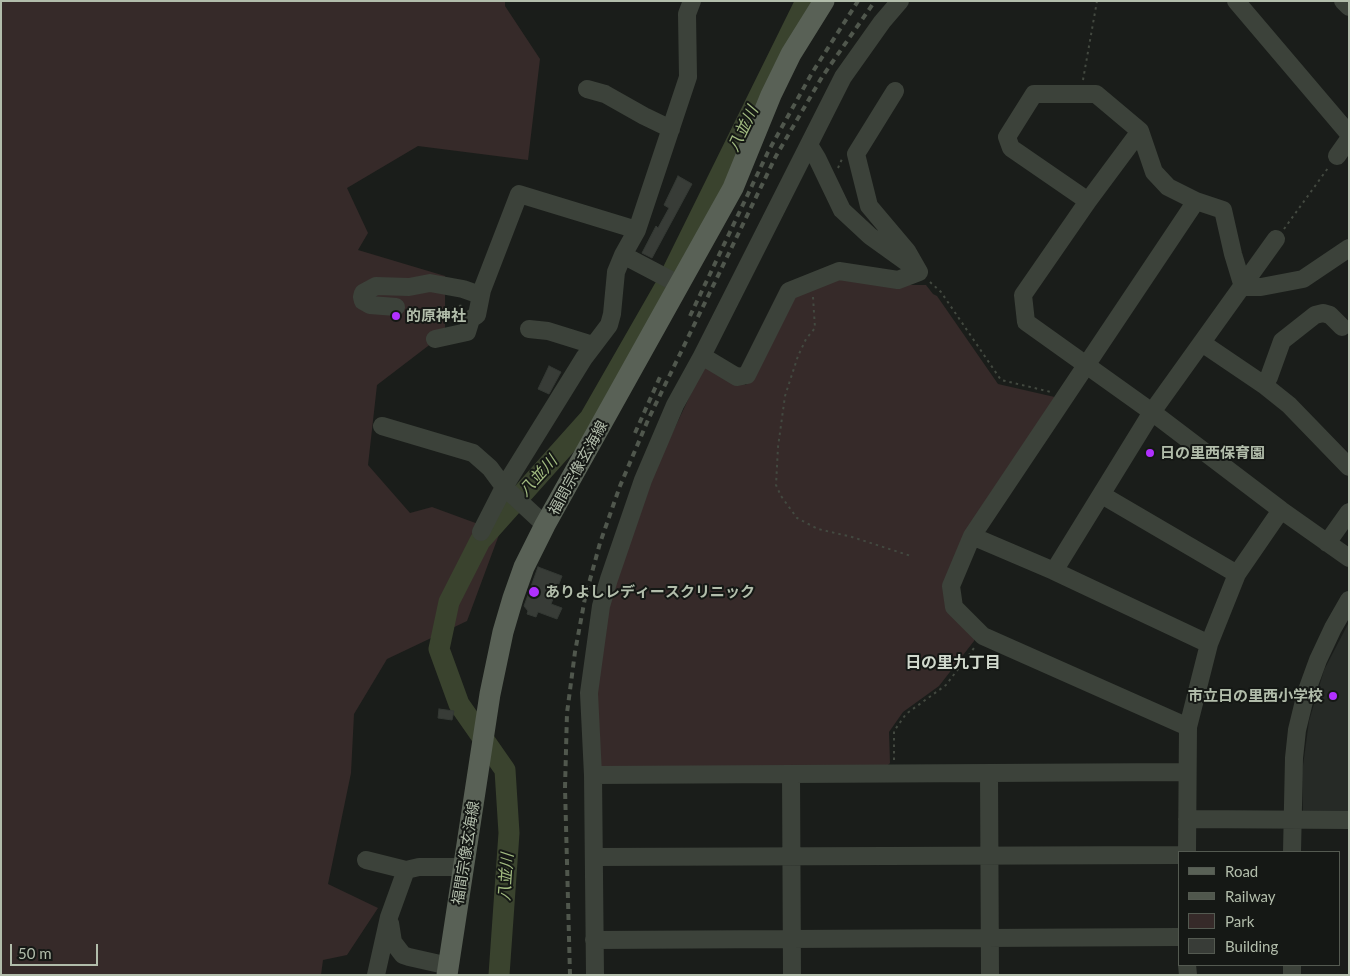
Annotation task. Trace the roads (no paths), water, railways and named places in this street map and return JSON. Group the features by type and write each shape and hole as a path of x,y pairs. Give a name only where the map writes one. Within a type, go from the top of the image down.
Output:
{"main road":[{"name":"福間宗像玄海線","path":"448,970 490,694 512,598 524,567 676,283 733,188 771,95 791,54 824,1"}],"street":[{"path":"481,532 504,487 584,358 609,325 612,314 616,272 622,255 637,230 688,77 687,14 692,1"},
{"path":"595,975 593,775 589,693 601,606 609,579 644,480 675,404 702,356 843,77 882,22 900,1"},
{"path":"1236,1 1349,134"},
{"path":"1344,1 1349,7"},
{"path":"587,89 605,94 671,129"},
{"path":"895,91 856,154 869,206 907,251 919,272"},
{"path":"1088,201 1011,148 1007,137 1034,94 1096,94 1140,131 1154,172 1168,187 1223,210 1243,287"},
{"path":"1140,131 1022,295 1026,322 1086,367 1152,412 1281,510 1349,558"},
{"path":"1337,156 1349,139"},
{"path":"809,145 842,210 870,236 919,272"},
{"path":"435,339 467,332 471,319 477,315 480,298 519,194 637,230"},
{"path":"1188,727 983,636 954,607 951,586 972,536 1196,200"},
{"path":"1054,571 1102,496 1152,412 1273,244"},
{"path":"1243,287 1261,287 1303,279 1349,248"},
{"path":"622,255 676,283"},
{"path":"702,356 737,377 747,375 790,291 839,271 898,280 919,272"},
{"path":"396,307 370,305 363,301 363,293 376,286 394,285 409,287 430,283 463,289 480,298"},
{"path":"1264,386 1282,341 1315,315 1323,313 1330,315 1342,327"},
{"path":"529,329 548,331 593,346"},
{"path":"1202,343 1289,405 1349,467"},
{"path":"382,426 473,454 490,468 504,487 546,525"},
{"path":"1102,496 1238,574"},
{"path":"1187,851 1188,727 1209,644 1238,574 1281,510"},
{"path":"1327,543 1349,512"},
{"path":"972,536 1054,571 1209,644"},
{"path":"1292,851 1294,758 1297,730 1306,693 1333,628 1349,600"},
{"path":"593,775 1187,772"},
{"path":"791,774 792,975"},
{"path":"990,774 990,975"},
{"path":"1187,819 1349,820"},
{"path":"594,857 1178,855"},
{"path":"366,860 406,870 419,866 464,867"},
{"path":"376,975 389,917 406,870"},
{"path":"389,917 394,942 403,954 409,958 448,970"},
{"path":"594,940 1178,937"}],"waterway":[{"name":"八並川","path":"499,975 509,833 505,770 459,704 439,649 449,602 480,541 590,418 665,287 806,1"}],"railway":[{"path":"690,316 768,152 812,73 858,1"},
{"path":"570,975 565,788 567,713 575,652 585,598 600,543 620,486 648,420 776,156 822,77 875,1"},
{"path":"635,433 660,377"}],"place":[{"name":"的原神社","path":"396,316"},
{"name":"日の里西保育園","path":"1150,453"},
{"name":"ありよしレディースクリニック","path":"534,592"},
{"name":"市立日の里西小学校","path":"1333,696"}],"district":[{"name":"日の里九丁目","path":"953,663"}]}
